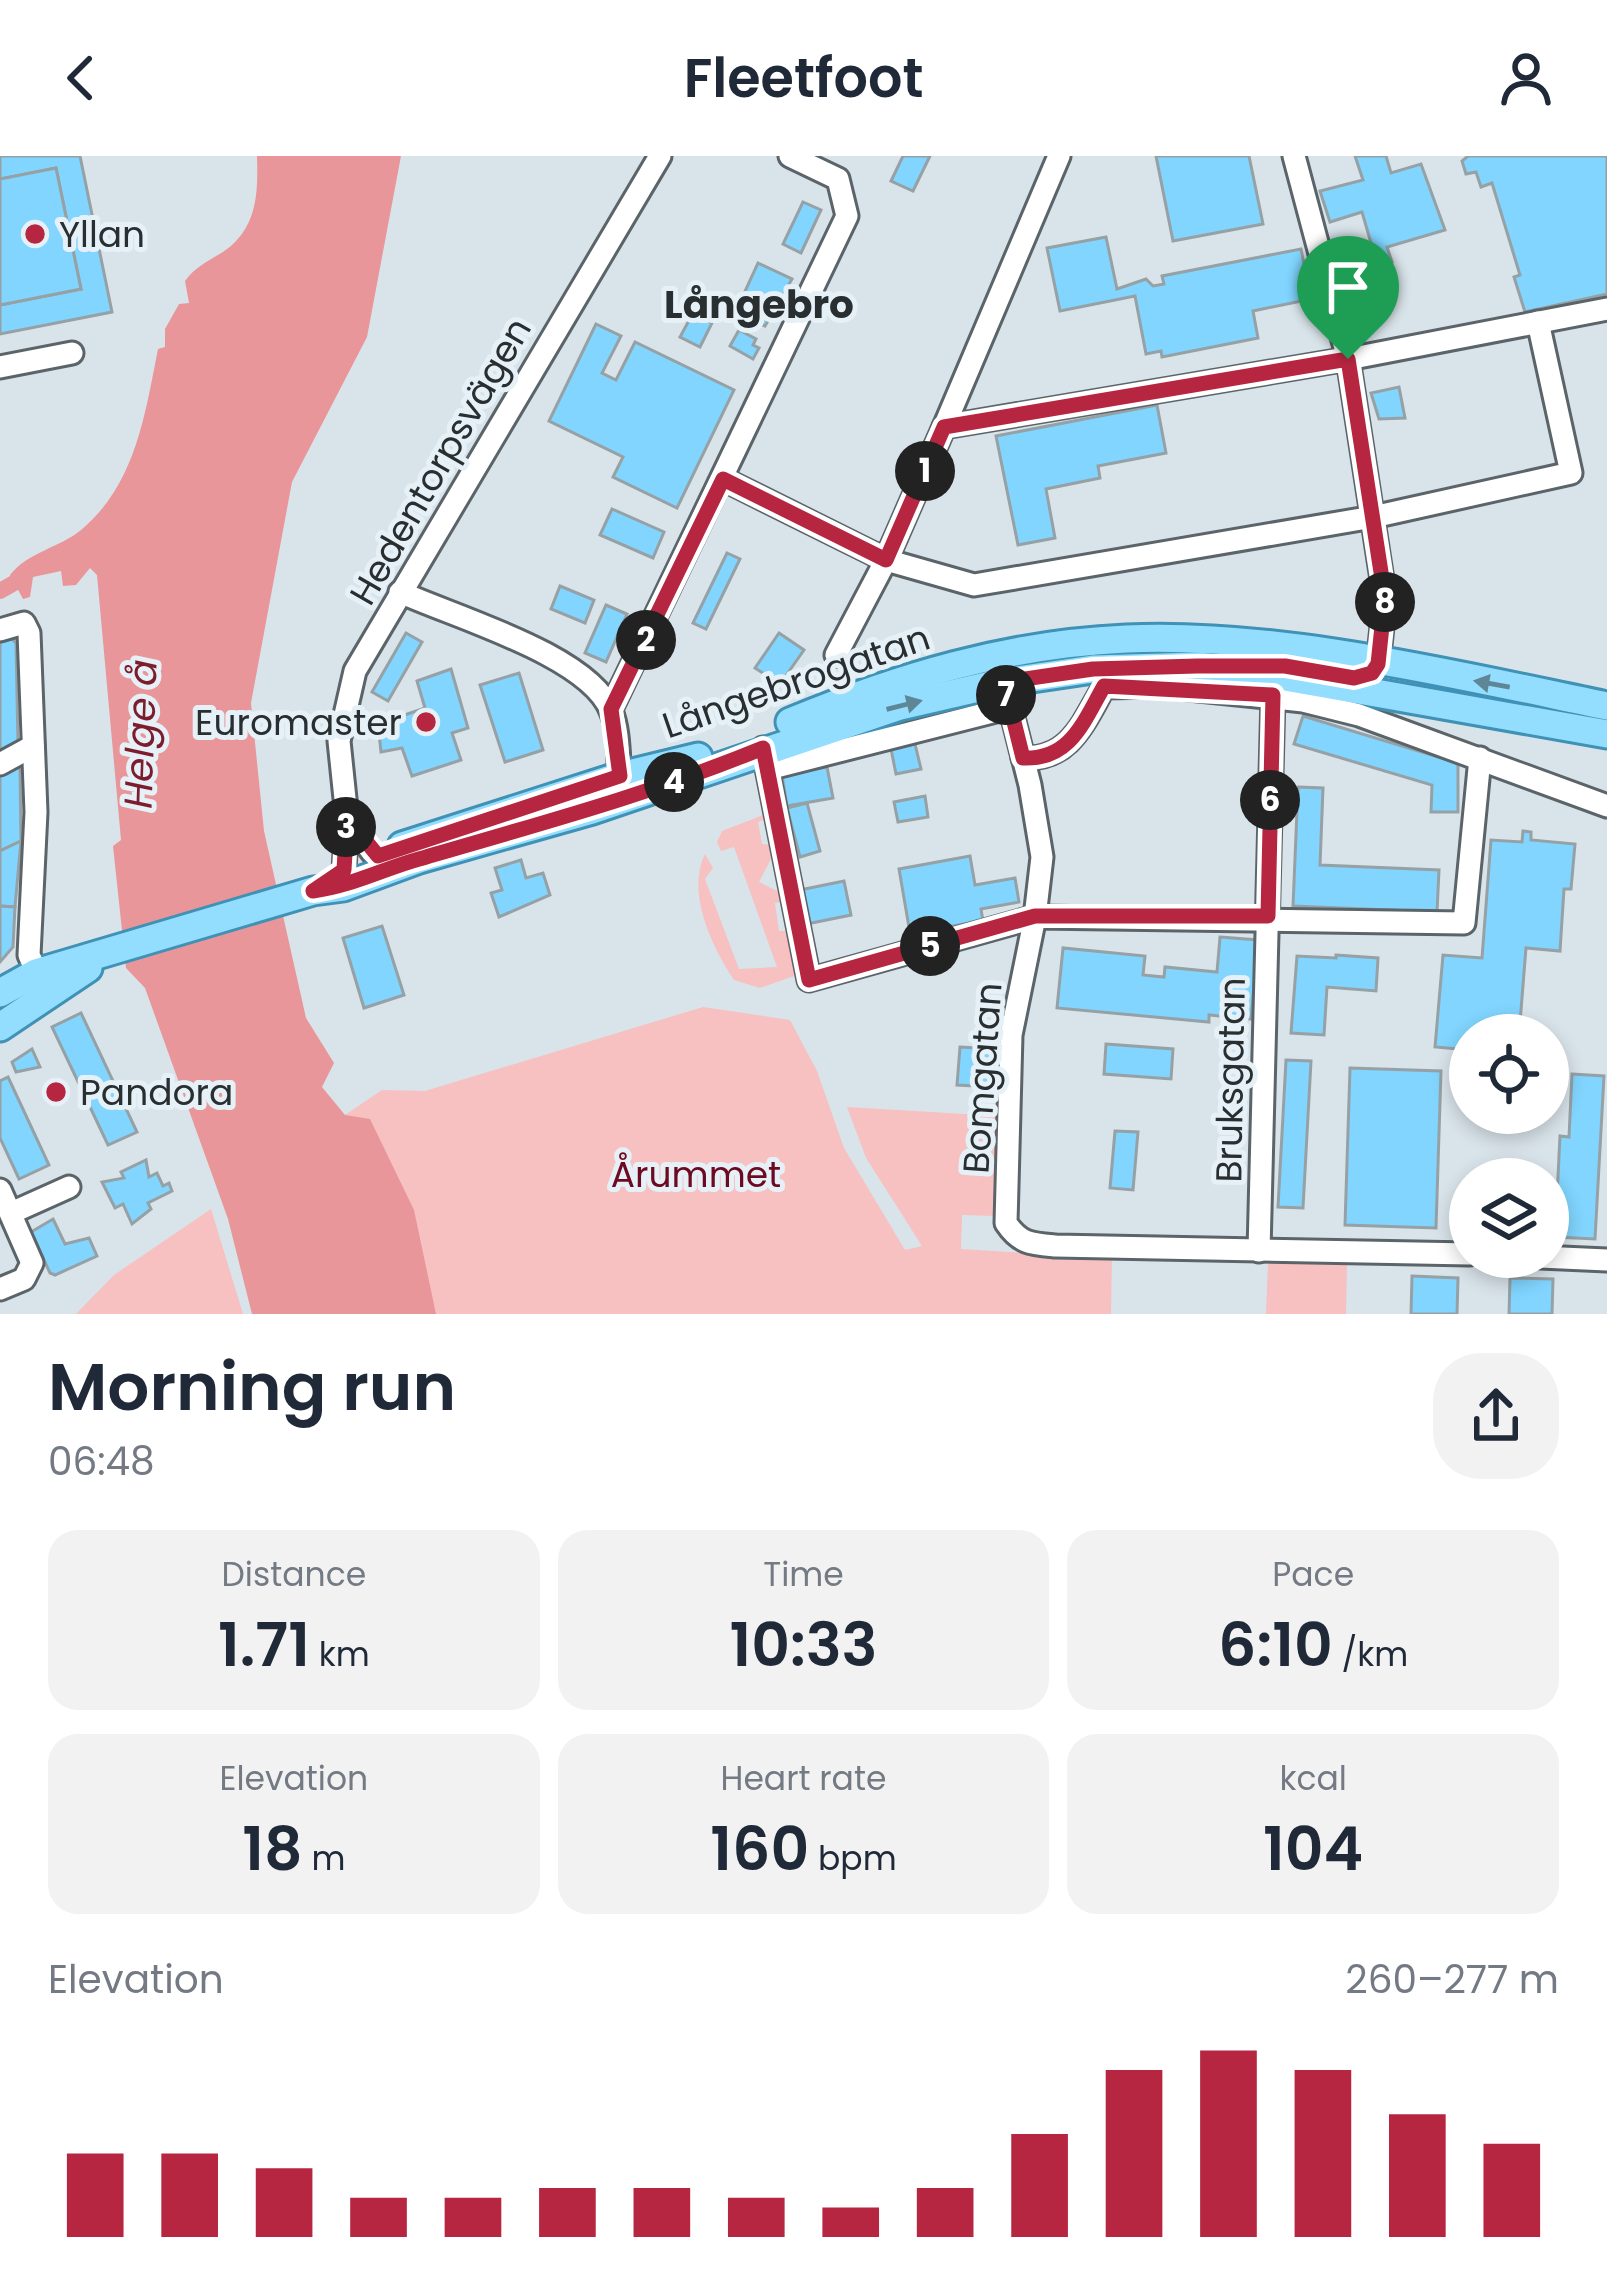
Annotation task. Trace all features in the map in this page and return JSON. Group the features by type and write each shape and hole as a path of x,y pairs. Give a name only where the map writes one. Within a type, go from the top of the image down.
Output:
{"main road":[{"name":"Långebrogatan","path":"0,993 308,893 343,887 398,861 620,776 694,758 885,684 963,662 1124,639 1231,641 1607,706"},
{"name":"Långebrogatan","path":"308,893 344,870 398,861 766,759 900,706 1006,695 1093,669 1222,668 1607,734"},
{"name":"Långebrogatan","path":"0,1027 42,983"}],"street":[{"name":"Hedentorpsvägen","path":"344,870 347,818 339,741 355,671 660,156"},
{"path":"611,709 847,217 838,179 790,156"},
{"path":"836,655 886,560 1059,156"},
{"path":"1294,156 1348,359 1385,598 1378,664 1401,697"},
{"path":"944,427 1607,310"},
{"path":"723,479 886,560 974,585 1372,517 1571,473 1538,322"},
{"path":"0,367 72,353"},
{"path":"347,818 398,861 604,794 620,776 611,709 590,681 400,592"},
{"path":"0,630 24,623 29,633 36,812 29,945 42,983"},
{"path":"1006,695 1012,668 1124,639"},
{"path":"963,662 990,669 1006,695"},
{"path":"1222,668 1285,666 1364,678 1378,664"},
{"path":"1023,758 1046,759 1070,744 1104,686 1273,695 1359,715 1607,806"},
{"name":"Bomgatan","path":"1006,695 1042,856 1011,1035 1006,1223 1016,1238 1042,1245 1259,1251"},
{"name":"Bruksgatan","path":"1259,1251 1273,695"},
{"path":"0,764 33,746"},
{"path":"1035,916 1268,916 1464,923 1480,758"},
{"name":"Långebrogatan","path":"766,759 809,980 1035,916"},
{"path":"11,1213 69,1187"},
{"path":"0,1190 32,1263 24,1279 0,1289"},
{"path":"1259,1251 1449,1254"},
{"path":"1569,1258 1607,1260"}],"green space":[{"path":"766,814 768,818 758,822 762,844 772,845 774,853 759,882 783,894 785,901 775,903 779,931 790,931 800,974 760,988 734,980 726,967 704,919 698,886 705,854 713,868 705,879 739,969 777,967 734,847 721,851 717,842 722,831"},
{"name":"Årummet","path":"703,1007 790,1020 817,1071 844,1148 905,1250 922,1246 866,1158 847,1107 998,1116 994,1216 962,1215 961,1249 1112,1258 1111,1314 395,1314 345,1115 382,1090 425,1091"},
{"path":"211,1209 243,1314 76,1314 114,1275"},
{"path":"1268,1263 1347,1265 1346,1314 1266,1314"}],"water":[{"name":"Helge å","path":"257,156 401,156 367,337 292,482 251,703 264,831 306,1018 334,1063 322,1087 345,1115 370,1119 414,1210 436,1314 252,1314 228,1219 145,988 126,968 113,846 121,840 97,575 90,568 76,585 63,586 61,571 33,577 30,597 23,599 10,575 81,530 114,491 135,447 158,349 165,347 165,329 179,304 189,303 185,281 231,246 247,226 256,193"}],"building":[{"path":"0,156 80,156 112,312 0,334 0,305 81,289 56,168 0,179"},
{"path":"903,156 930,156 913,191 891,181"},
{"path":"1156,156 1249,156 1263,224 1173,241"},
{"path":"1355,156 1386,156 1391,173 1421,164 1445,230 1387,247 1392,262 1371,268 1366,253 1373,250 1362,212 1330,222 1320,191 1363,180"},
{"path":"1468,156 1607,156 1607,294 1525,312 1514,277 1520,275 1492,183 1481,187 1476,172 1466,174 1462,161"},
{"name":"Yllan","path":"56,168 81,289 0,305 0,179"},
{"path":"803,202 821,210 801,253 783,244"},
{"path":"1106,237 1117,289 1146,279 1153,286 1164,284 1162,276 1301,249 1311,299 1253,311 1258,338 1162,357 1161,351 1146,354 1135,296 1060,311 1047,248"},
{"path":"758,263 792,279 765,326 740,314"},
{"path":"693,313 712,323 700,347 680,337"},
{"path":"596,324 621,336 602,373 616,380 635,342 734,390 677,508 613,477 623,457 549,421"},
{"path":"739,330 756,339 753,345 759,348 753,359 730,346"},
{"path":"1399,387 1405,418 1379,419 1371,393"},
{"path":"1157,405 1166,453 1098,466 1100,478 1046,489 1055,538 1018,545 996,436"},
{"path":"612,509 664,532 653,558 600,535"},
{"path":"727,553 740,559 706,629 693,623"},
{"path":"560,586 594,600 585,623 551,609"},
{"path":"606,605 627,614 606,662 585,653"},
{"path":"406,633 422,642 388,701 372,692"},
{"path":"779,633 804,650 780,684 755,668"},
{"path":"11,638 16,643 18,744 0,754 0,640"},
{"name":"Euromaster","path":"451,669 468,728 452,733 461,760 412,776 402,748 381,752 378,724 425,708 417,681"},
{"path":"519,673 543,750 505,762 480,685"},
{"path":"1303,716 1458,763 1458,812 1431,812 1432,785 1294,744"},
{"path":"915,744 921,769 896,774 891,749"},
{"path":"827,767 833,798 787,806 782,775"},
{"path":"20,768 21,841 0,851 0,772"},
{"path":"1298,787 1323,788 1320,865 1439,870 1437,912 1293,906"},
{"path":"925,796 928,817 898,822 894,802"},
{"path":"807,803 820,851 800,857 787,808"},
{"path":"1523,831 1531,832 1531,840 1575,844 1571,889 1564,889 1560,951 1526,948 1521,1014 1449,1014 1449,1048 1435,1047 1443,955 1482,958 1491,840 1522,842"},
{"path":"21,841 15,907 0,906 0,851"},
{"path":"970,856 975,885 1015,878 1019,902 981,909 983,921 910,933 899,869"},
{"path":"521,860 526,878 543,873 550,895 499,917 491,893 502,890 495,868"},
{"path":"844,881 851,915 807,924 800,890"},
{"path":"0,906 15,907 13,947 0,962"},
{"path":"382,926 404,995 364,1008 343,938"},
{"path":"1220,937 1258,940 1251,1019 1209,1015 1209,1022 1057,1008 1063,948 1145,956 1143,975 1164,977 1165,967 1217,972"},
{"path":"1297,956 1378,958 1376,991 1327,987 1324,1035 1291,1033"},
{"path":"81,1013 137,1132 108,1145 52,1027"},
{"path":"1106,1044 1173,1049 1171,1079 1104,1074"},
{"path":"960,1047 995,1049 993,1087 957,1085"},
{"path":"32,1049 40,1067 16,1072 12,1062"},
{"path":"1286,1060 1311,1061 1303,1208 1278,1207"},
{"path":"1350,1068 1441,1071 1436,1228 1345,1225"},
{"path":"1572,1074 1604,1076 1595,1239 1569,1238 1569,1158 1559,1158 1560,1136 1569,1137"},
{"path":"8,1077 49,1165 19,1179 0,1138 0,1081"},
{"path":"1115,1131 1138,1132 1133,1190 1110,1188"},
{"path":"146,1160 149,1177 157,1173 163,1186 169,1183 172,1191 148,1203 151,1209 132,1224 123,1204 115,1208 102,1182 124,1178 121,1172"},
{"path":"53,1219 65,1244 89,1238 97,1256 50,1273 31,1232"},
{"path":"1412,1276 1458,1278 1457,1314 1411,1314"},
{"path":"1510,1278 1553,1279 1552,1314 1509,1314"}],"waterway":[{"path":"0,591 14,583"}],"place":[{"name":"Yllan","path":"35,234"},
{"name":"Euromaster","path":"426,722"},
{"name":"Pandora","path":"56,1092"}],"district":[{"name":"Långebro","path":"759,304"}],"route":[{"path":"1348,359 1385,598 1378,664 1372,673 1354,678 1285,666 1197,666 1093,669 1004,682 1023,758 1046,759 1070,744 1104,686 1273,695 1268,916 1035,916 809,980 763,748 592,810 419,859 343,887 313,891 344,870 347,818 359,839 378,856 620,776 611,709 723,479 886,560 944,427 1348,359"}]}
